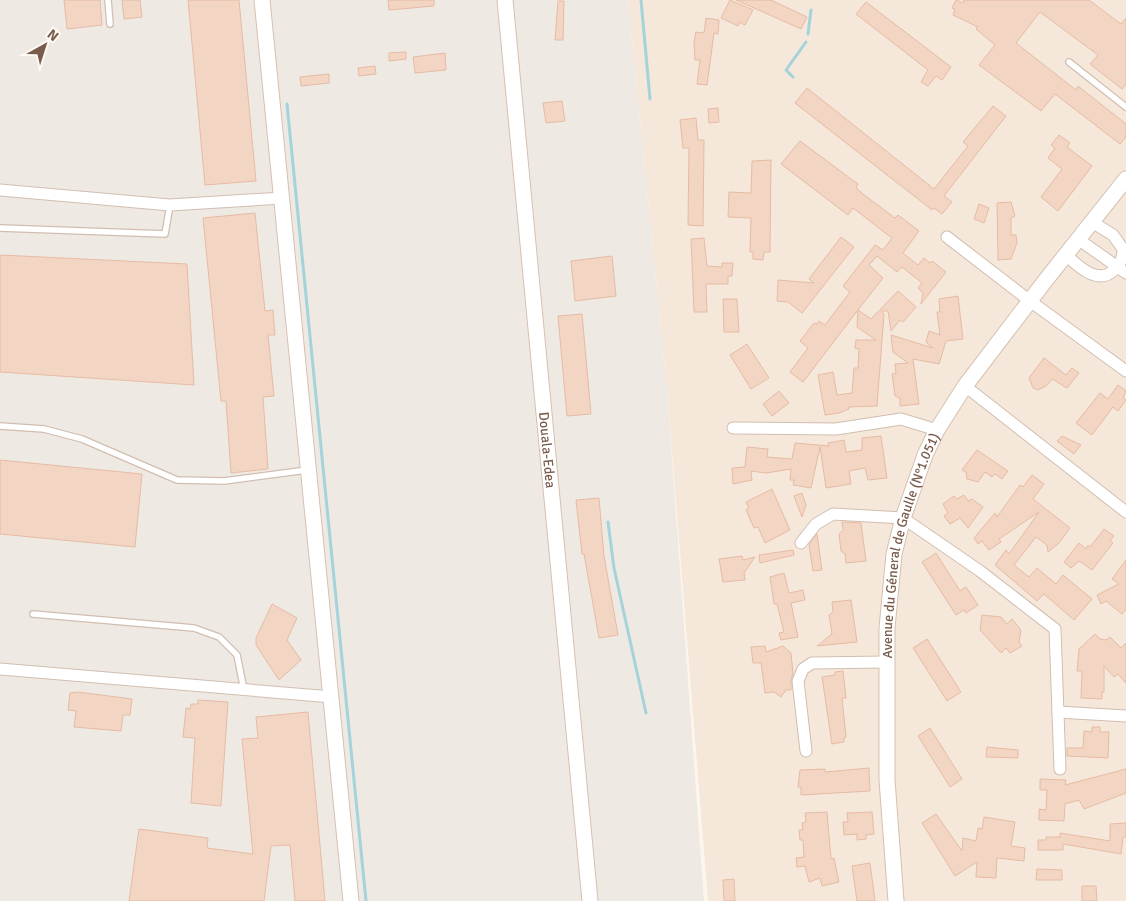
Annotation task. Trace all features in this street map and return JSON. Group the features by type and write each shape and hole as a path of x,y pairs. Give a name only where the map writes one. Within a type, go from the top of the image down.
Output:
{"main road":[{"path":"262,0 351,901"},
{"name":"Douala-Edea","path":"504,0 590,901"},
{"name":"Avenue du Géneral de Gaulle (N°1.051)","path":"896,901 887,780 888,594 894,554 903,518 925,454 936,430 965,386 1126,179"}],"street":[{"path":"0,190 170,205 282,198"},
{"path":"1092,222 1113,235 1125,248 1122,270"},
{"path":"947,238 1030,302 1126,371"},
{"path":"1078,239 1122,270"},
{"path":"1066,255 1082,269 1100,277 1122,270"},
{"path":"965,386 1126,512"},
{"path":"733,428 836,429 902,419 936,430"},
{"path":"801,543 816,524 833,514 903,518 980,571 1054,629 1060,770"},
{"path":"806,751 798,681 803,669 812,663 887,662"},
{"path":"0,669 332,697"},
{"path":"1058,712 1126,716"}],"lane":[{"path":"108,0 110,24"},
{"path":"1069,62 1126,107"},
{"path":"0,228 164,234 170,205"},
{"path":"0,426 44,429 82,438 177,480 224,481 309,470"},
{"path":"33,614 194,628 219,637 236,655 244,690"}],"shaded area":[{"path":"0,0 628,0 667,390 704,901 0,901"},
{"path":"628,0 1126,0 1126,901 708,901 667,390"}],"building":[{"path":"64,0 100,0 102,25 67,29"},
{"path":"122,0 140,0 142,17 124,19"},
{"path":"188,0 239,0 256,181 205,185"},
{"path":"388,0 434,0 434,6 389,10"},
{"path":"730,0 753,10 745,25 739,22 738,26 721,18"},
{"path":"736,0 771,0 807,17 801,29"},
{"path":"956,0 963,3 964,0 1089,0 1121,24 1126,18 1126,84 1122,89 1090,64 1098,55 1040,12 1016,43 1076,90 1078,86 1126,124 1126,137 1120,144 1055,94 1041,111 979,65 995,45 976,29 978,27 953,15 955,9 952,8"},
{"path":"558,1 564,1 563,40 555,40"},
{"path":"866,2 951,67 942,80 936,76 928,86 921,82 928,70 856,14"},
{"path":"706,18 719,20 718,34 714,33 707,85 697,84 700,60 695,60 694,42 696,32 704,33"},
{"path":"406,52 406,59 389,61 389,53"},
{"path":"445,53 446,70 415,73 413,57"},
{"path":"375,66 376,74 359,76 358,68"},
{"path":"329,74 329,83 301,86 300,77"},
{"path":"807,88 934,189 968,146 963,142 993,106 1006,116 944,196 952,202 942,214 934,208 932,210 795,103"},
{"path":"562,101 565,121 546,123 543,103"},
{"path":"718,108 719,122 709,123 708,109"},
{"path":"696,118 698,140 704,140 703,226 688,225 689,148 683,148 680,120"},
{"path":"1059,135 1070,143 1067,147 1092,166 1058,211 1041,197 1062,169 1048,158 1055,148 1051,145"},
{"path":"800,141 858,184 856,188 863,194 895,218 898,215 919,231 903,253 918,265 924,258 930,263 932,261 946,272 921,304 923,293 918,288 922,283 902,267 897,272 877,256 869,265 883,278 803,382 790,372 808,348 800,341 814,323 817,324 819,321 825,325 850,292 843,286 875,245 883,250 892,238 853,208 848,215 781,164"},
{"path":"771,160 770,252 764,252 763,260 753,259 753,252 750,252 751,218 728,217 729,192 751,193 752,161"},
{"path":"1011,202 1015,216 1011,218 1011,235 1016,235 1017,243 1011,259 998,260 997,203"},
{"path":"979,204 989,208 984,223 974,219"},
{"path":"255,213 265,311 273,310 275,335 268,335 274,396 263,397 268,469 231,473 226,401 221,401 203,218"},
{"path":"841,237 854,247 802,313 788,302 777,301 778,280 814,283 809,279"},
{"path":"704,238 707,266 722,267 722,263 733,263 732,276 728,276 728,284 706,284 707,312 694,312 691,239"},
{"path":"0,255 187,264 194,385 0,372"},
{"path":"612,256 616,296 575,301 571,261"},
{"path":"898,291 916,307 903,322 900,320 891,331 888,311 881,311 884,314 877,406 848,407 849,409 839,413 825,415 818,375 833,372 837,395 852,393 854,368 858,368 859,349 855,348 856,340 876,340 857,327 858,310 871,319"},
{"path":"958,296 963,339 946,341 939,364 913,359 919,404 900,406 900,398 895,396 892,374 896,373 895,364 908,363 893,352 891,335 933,348 926,342 929,331 940,335 937,312 940,312 939,299"},
{"path":"723,299 737,299 739,332 724,332"},
{"path":"582,314 591,414 567,416 558,316"},
{"path":"747,344 769,378 751,389 730,355"},
{"path":"1044,358 1066,375 1072,368 1079,373 1067,388 1052,379 1046,386 1038,390 1033,388 1029,378"},
{"path":"1118,385 1126,391 1123,398 1126,400 1118,411 1113,407 1092,435 1076,423 1100,393 1108,399"},
{"path":"779,391 789,403 772,416 763,404"},
{"path":"881,436 887,478 868,480 865,468 849,471 851,484 826,488 820,447 811,488 793,485 794,480 790,480 791,469 766,473 751,471 752,480 733,484 732,468 745,467 747,447 768,449 767,457 792,459 795,443 829,446 828,443 844,440 846,452 862,450 862,438"},
{"path":"1062,436 1081,445 1074,454 1057,441"},
{"path":"977,450 1008,471 1002,479 995,474 992,477 985,472 978,482 967,479 966,472 962,470"},
{"path":"0,460 142,474 135,547 0,534"},
{"path":"1032,475 1044,484 1033,499 1070,528 1059,543 1048,552 1047,545 1036,537 1014,565 1029,577 1037,568 1056,584 1063,575 1092,599 1074,620 1044,594 1037,601 995,565 1006,550 1009,554 1039,512 999,539 1001,542 989,550 982,541 978,544 974,538 995,513 997,517 1020,485 1023,487"},
{"path":"772,489 790,530 765,543 758,527 754,528 746,510 749,508 746,502"},
{"path":"802,493 806,505 802,517 794,496"},
{"path":"964,495 968,501 972,499 983,507 968,528 960,518 950,524 944,516 948,513 943,504 954,496 957,499"},
{"path":"599,498 604,556 618,635 599,638 584,554 582,554 576,500"},
{"path":"842,522 861,523 866,561 846,563 845,554 841,551 839,534 843,530"},
{"path":"1104,529 1114,536 1110,541 1113,543 1092,570 1079,561 1071,568 1064,562 1079,543 1086,549 1088,545 1090,547"},
{"path":"817,534 822,570 813,571 809,545"},
{"path":"793,550 794,555 760,563 759,555"},
{"path":"936,553 960,591 966,587 978,605 966,613 964,610 956,615 922,562"},
{"path":"742,556 743,560 755,557 744,573 745,580 723,582 719,559"},
{"path":"1126,560 1126,610 1122,614 1106,601 1101,604 1097,595 1119,584 1112,579"},
{"path":"784,573 789,593 803,590 805,600 791,603 798,637 781,640 779,633 784,632 777,604 774,604 770,577"},
{"path":"851,600 857,642 817,646 832,634 829,615 833,612 832,602"},
{"path":"272,604 297,618 287,640 301,660 279,680 256,645 256,638"},
{"path":"982,615 1001,617 1007,624 1012,619 1021,630 1019,642 1022,646 1010,653 1006,648 1001,653 980,630"},
{"path":"1095,634 1100,639 1106,640 1110,637 1121,648 1126,643 1126,683 1118,674 1114,677 1104,666 1104,692 1102,692 1102,699 1081,698 1082,671 1077,671 1079,649"},
{"path":"927,639 961,692 947,701 913,648"},
{"path":"765,646 766,652 783,646 791,653 793,673 791,690 786,690 781,697 774,692 765,693 761,663 753,663 751,647"},
{"path":"843,671 846,698 842,698 846,737 844,742 832,744 822,677 835,675 835,672"},
{"path":"78,692 132,699 130,715 123,715 121,731 74,727 76,711 68,710 70,693"},
{"path":"198,700 228,702 221,806 191,803 195,738 183,737 186,708 190,709 191,704 198,704"},
{"path":"308,712 325,901 295,901 290,845 271,846 264,901 129,901 139,829 208,838 207,848 253,854 242,739 258,738 256,717"},
{"path":"1092,727 1100,727 1100,732 1109,732 1108,758 1067,756 1067,748 1083,748 1084,731 1092,732"},
{"path":"930,728 962,779 950,787 918,736"},
{"path":"987,747 1018,750 1018,758 986,757"},
{"path":"869,768 870,791 801,795 801,787 798,787 800,770 825,769 825,772"},
{"path":"1126,769 1126,793 1084,809 1079,800 1065,804 1064,821 1039,820 1039,809 1046,810 1047,790 1040,790 1040,779 1066,780 1065,785"},
{"path":"827,812 831,859 834,858 839,882 822,886 820,878 809,882 805,866 797,867 796,858 804,857 803,840 800,840 799,830 803,830 802,823 806,822 805,813"},
{"path":"872,812 874,834 866,835 866,839 857,840 857,834 844,835 843,822 848,822 847,813"},
{"path":"936,814 962,851 963,838 976,841 978,828 982,829 984,817 1015,822 1011,846 1025,848 1024,861 997,858 996,878 976,877 977,862 955,876 922,823"},
{"path":"1126,823 1126,837 1123,837 1121,854 1063,844 1063,850 1038,850 1038,840 1046,840 1046,837 1060,837 1060,833 1110,841 1110,824"},
{"path":"870,863 875,901 857,901 852,866"},
{"path":"1037,869 1062,870 1062,880 1036,880"},
{"path":"734,879 735,901 724,901 723,880"},
{"path":"1082,886 1096,886 1097,901 1082,901"}],"waterway":[{"path":"641,0 650,99"},
{"path":"808,34 811,10"},
{"path":"793,77 786,70 806,42"},
{"path":"287,104 366,901"},
{"path":"608,522 614,568 646,713"}]}
